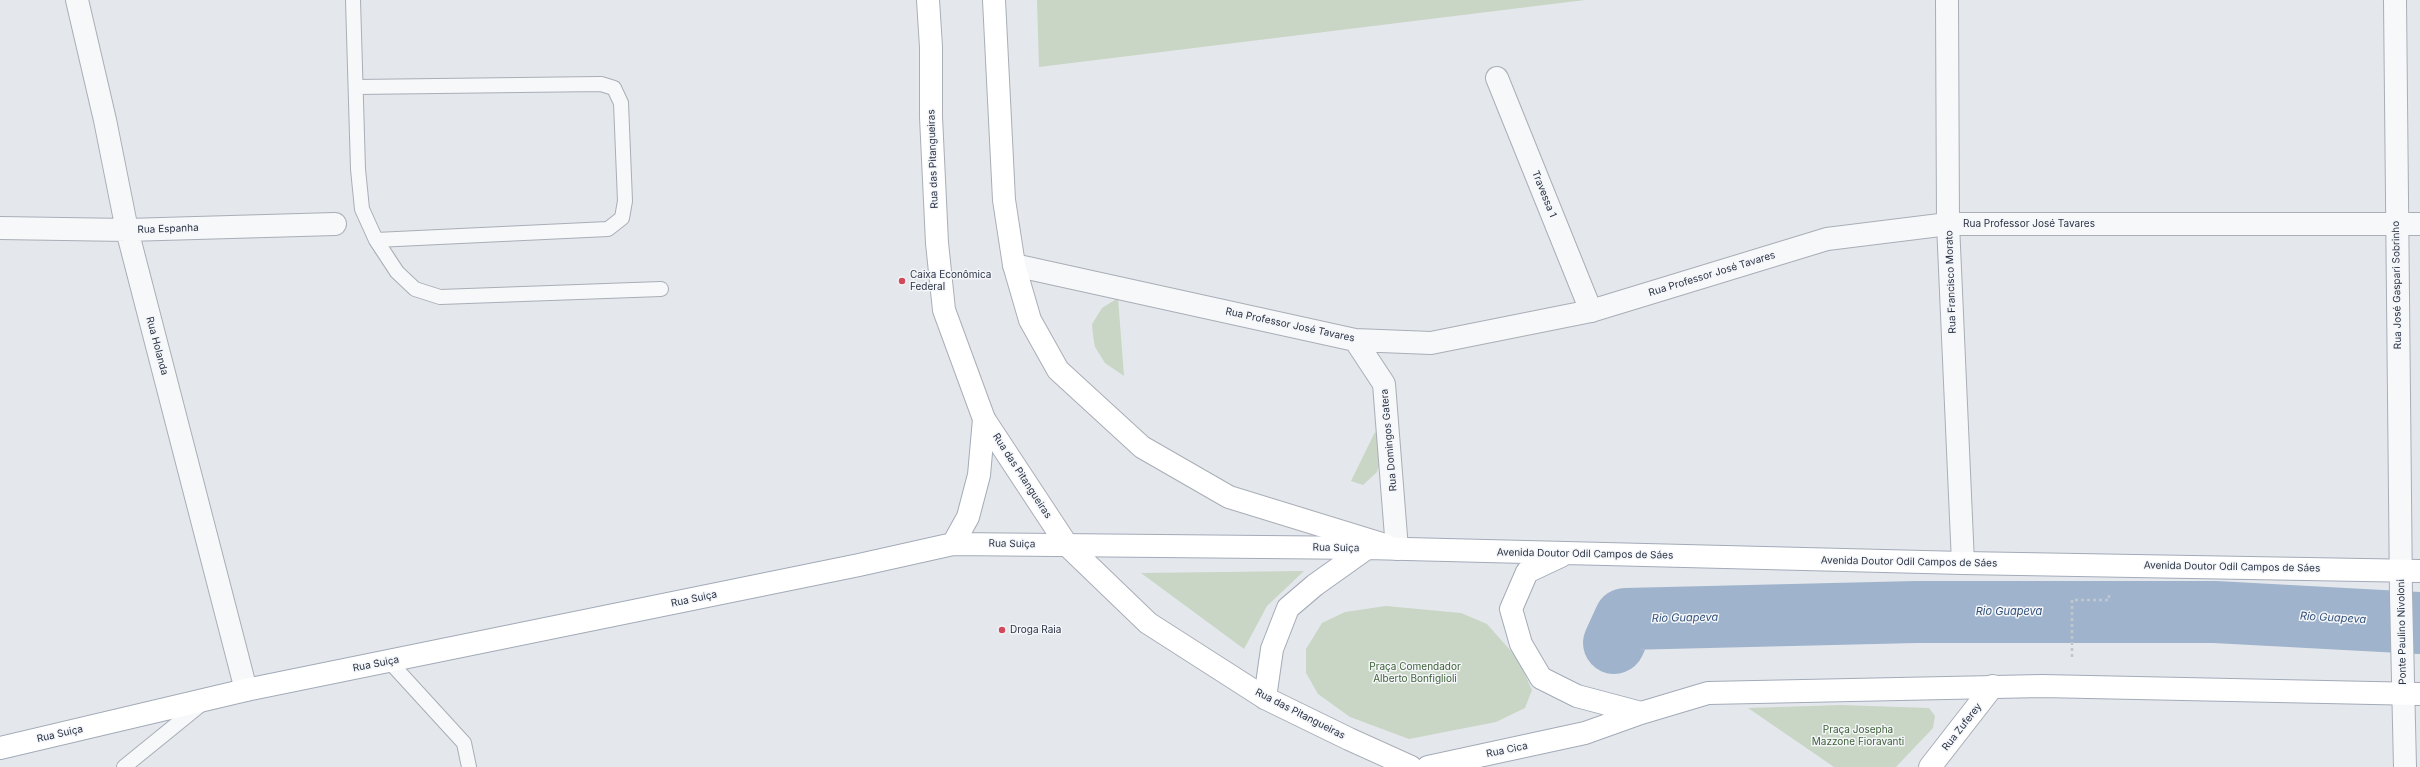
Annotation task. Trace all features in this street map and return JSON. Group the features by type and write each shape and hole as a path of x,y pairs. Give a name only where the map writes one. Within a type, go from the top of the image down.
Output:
{"main road":[{"name":"Rua das Pitangueiras","path":"928,0 931,47 931,117 937,243 944,310 984,420 1067,545 1148,623 1265,698 1349,740 1411,767"},
{"path":"994,0 1004,200 1014,264 1030,320 1058,370 1142,447 1229,497 1397,549"},
{"path":"953,544 968,517 980,475 984,420"},
{"name":"Rua Suiça","path":"0,748 246,690 859,565 953,544 1397,549"},
{"path":"1265,698 1272,649 1288,608 1315,585 1367,548"},
{"name":"Avenida Doutor Odil Campos de Sáes","path":"1397,549 1962,563 2410,571"},
{"path":"1566,554 1526,572 1511,609 1521,644 1541,678 1577,696 1640,713 1708,693 1993,686 2411,694"},
{"name":"Rua Zuferey","path":"1930,767 1993,686"},
{"name":"Rua Cica","path":"1428,767 1585,733 1640,713"}],"street":[{"name":"Rua Holanda","path":"77,0 105,120 127,230 246,690"},
{"name":"Rua Francisco Morato","path":"1947,0 1948,224 1962,563"},
{"name":"Rua José Gaspari Sobrinho","path":"2394,0 2396,224 2410,571"},
{"name":"Travessa 1","path":"1497,78 1591,311"},
{"name":"Rua Espanha","path":"0,228 127,230 335,224"},
{"name":"Rua Professor José Tavares","path":"1014,264 1355,340 1431,343 1591,311 1827,239 1948,224 2420,224"},
{"name":"Rua Domingos Gatera","path":"1355,340 1384,384 1390,440 1397,549"},
{"name":"Ponte Paulino Nivoloni","path":"2410,571 2401,594 2403,670 2411,694"},
{"path":"2405,767 2411,694"}],"lane":[{"path":"353,0 358,168 362,209 376,240 397,272 416,289 440,297 661,289"},
{"path":"356,87 601,84 614,88 621,103 625,201 622,218 608,229 376,240"},
{"path":"389,661 464,743 469,767"},
{"path":"124,767 207,700"}],"path":[{"path":"2072,600 2072,660"}],"green space":[{"path":"1037,0 1585,0 1039,67"},
{"path":"1118,298 1124,376 1105,363 1095,347 1092,324 1102,308"},
{"path":"1375,432 1380,441 1380,462 1377,472 1363,485 1351,481"},
{"path":"1304,571 1267,606 1244,649 1141,573"},
{"name":"Praça Comendador Alberto Bonfiglioli","path":"1386,606 1461,613 1487,624 1518,659 1532,690 1525,708 1496,722 1409,739 1350,717 1318,694 1306,673 1306,649 1322,623 1345,612"},
{"name":"Praça Josepha Mazzone Fioravanti","path":"1841,705 1929,708 1935,716 1933,728 1896,767 1834,767 1748,708"}],"waterway":[{"name":"Rio Guapeva","path":"1614,643 1625,619 1916,612 2215,612 2420,623"}],"place":[{"name":"Caixa Econômica Federal","path":"902,281"},
{"name":"Droga Raia","path":"1002,630"}]}
